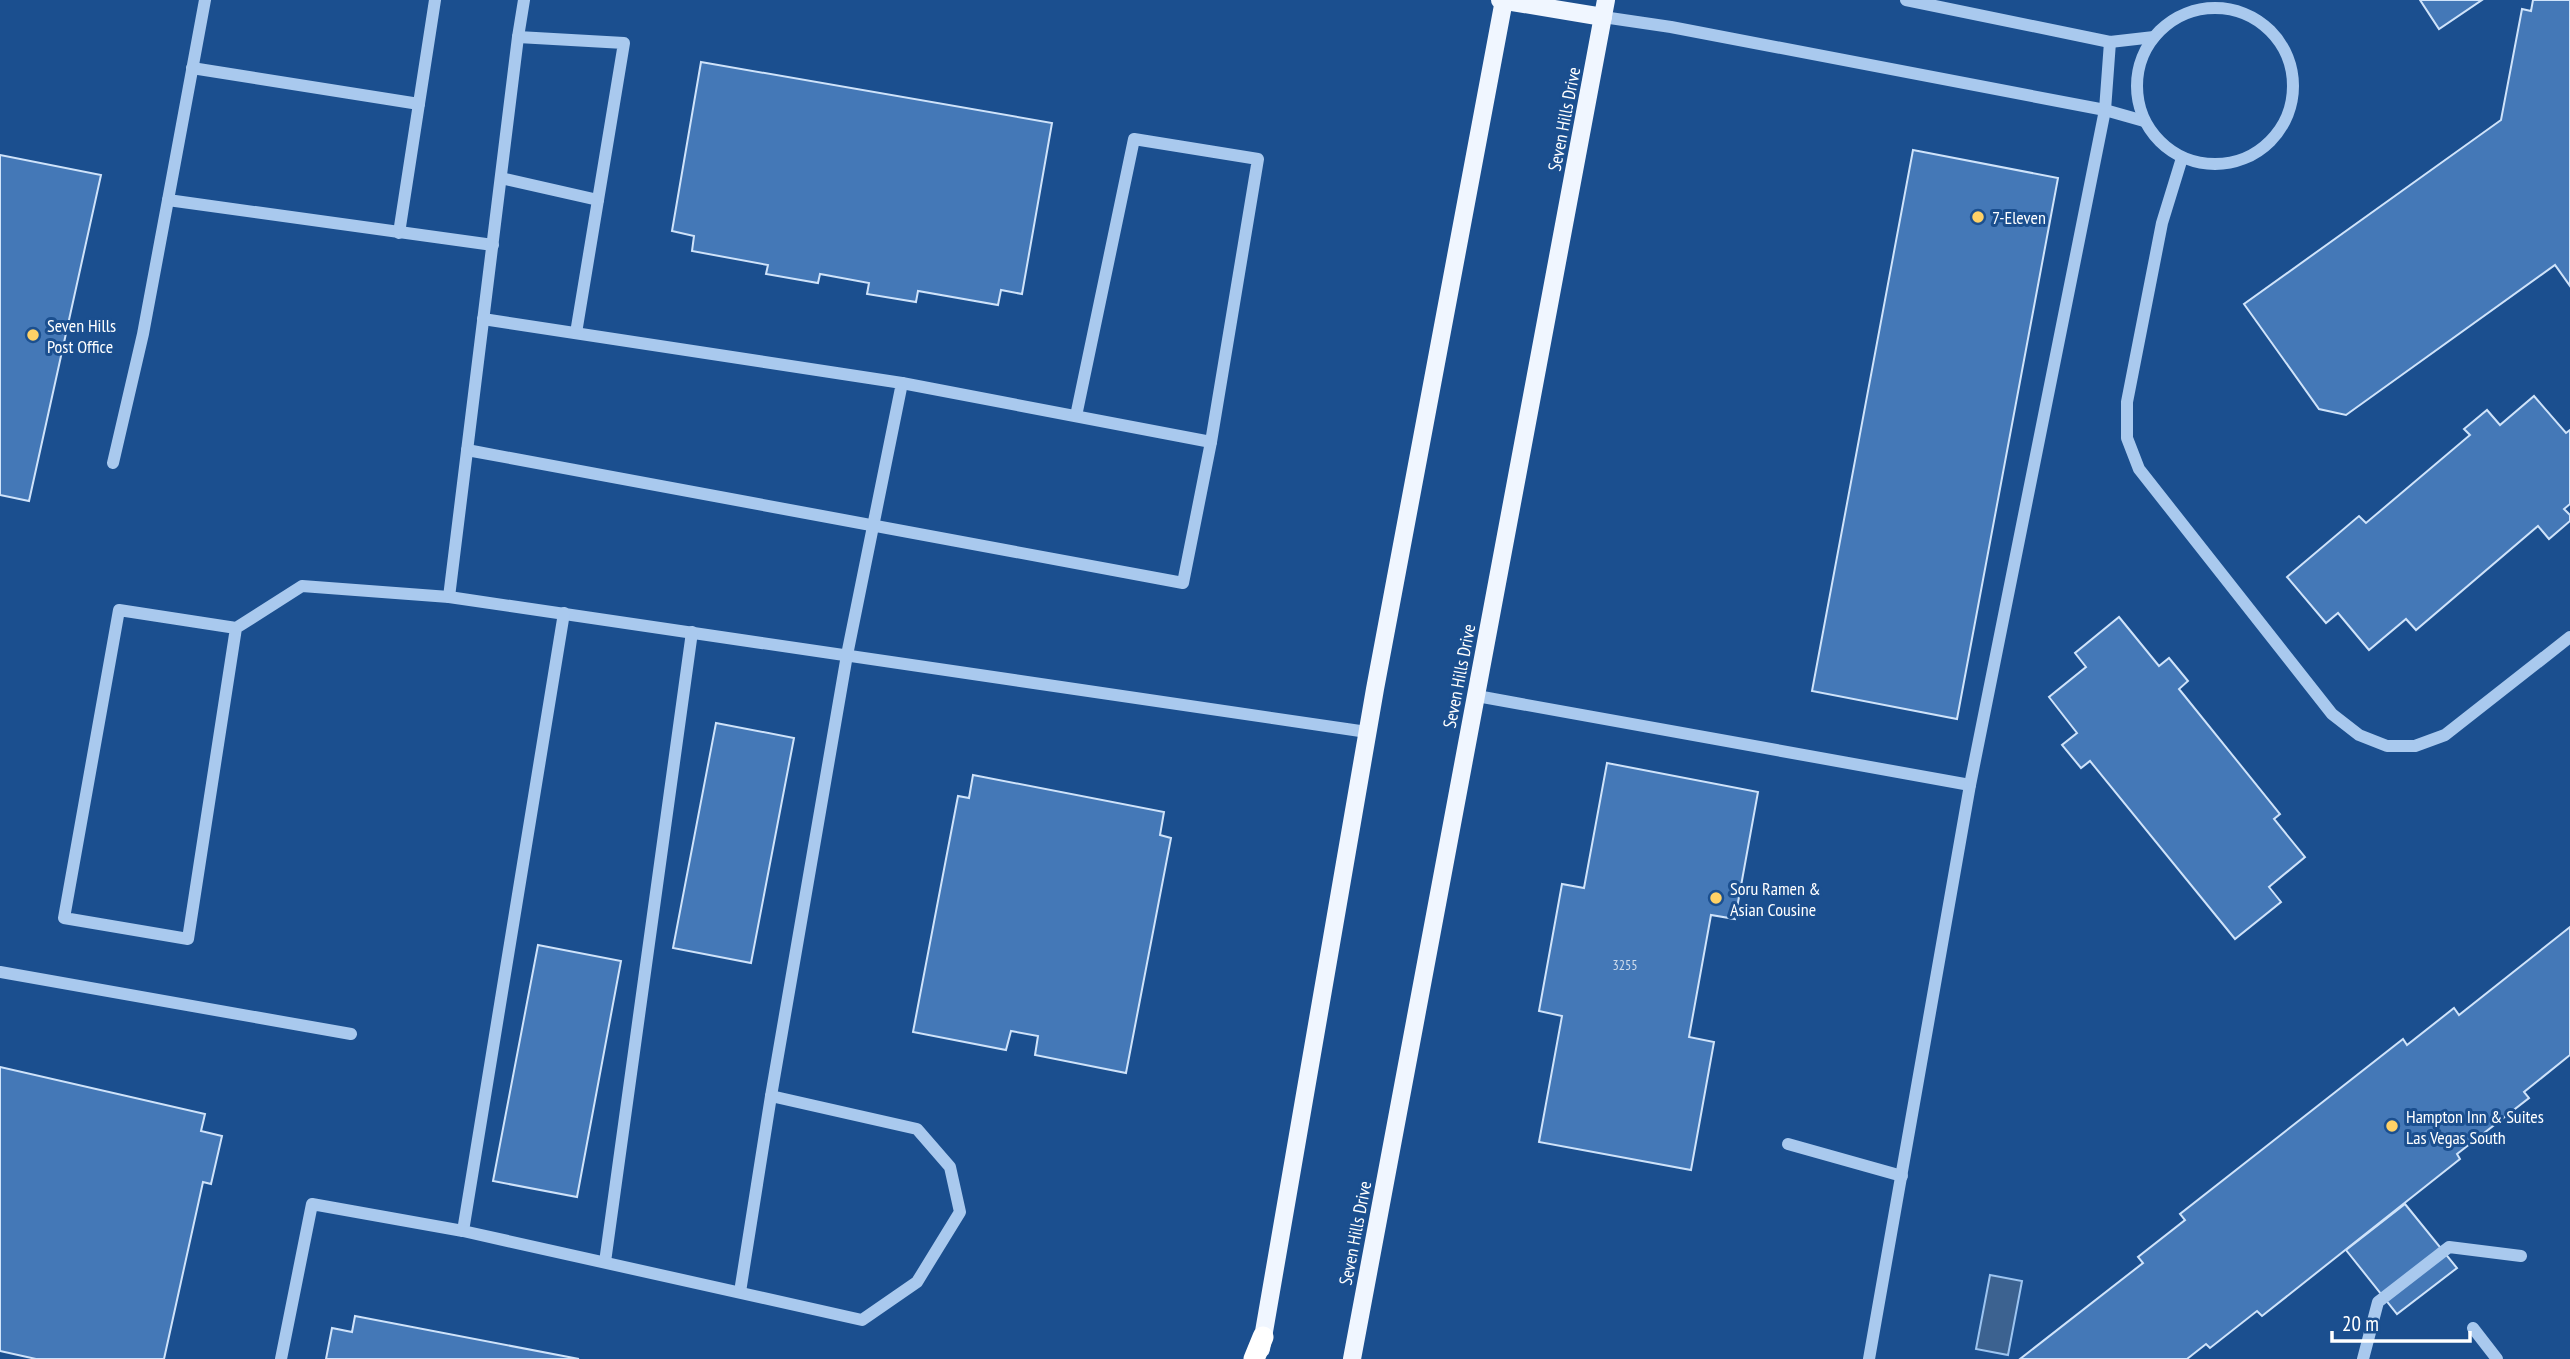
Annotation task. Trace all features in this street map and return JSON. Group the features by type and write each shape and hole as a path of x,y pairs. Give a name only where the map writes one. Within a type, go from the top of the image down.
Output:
{"highway":[{"path":"1256,1359 1263,1337"}],"main road":[{"path":"1263,1337 1367,732 1502,0 1604,8"},
{"name":"Seven Hills Drive","path":"1352,1359 1604,8"}],"lane":[{"path":"113,463 143,334 205,0"},
{"path":"399,233 435,0"},
{"path":"449,597 517,37 524,0"},
{"path":"1906,0 2110,42 2154,37"},
{"path":"2204,4 2230,9 2255,19 2275,36 2289,59 2294,85 2290,111 2278,135 2258,153 2234,163 2207,165 2182,158 2160,142 2144,121 2137,100 2137,77 2143,55 2154,37 2168,23 2204,4"},
{"path":"1604,8 1685,29 2105,110 2144,121"},
{"path":"517,37 624,43 576,333"},
{"path":"1869,1359 1970,785 2105,110 2110,42"},
{"path":"192,68 419,104"},
{"path":"467,450 1183,583 1212,442 1258,159 1134,139 1076,416"},
{"path":"2182,158 2162,223 2127,402 2127,438 2139,469 2293,667 2332,714 2359,734 2387,746 2416,746 2445,735 2570,637"},
{"path":"500,178 598,200"},
{"path":"168,200 493,246"},
{"path":"483,319 902,383 1212,442"},
{"path":"740,1292 847,655 902,383"},
{"path":"236,628 188,939 64,918 118,610 236,628 302,586 449,597 1367,732"},
{"path":"463,1231 564,613"},
{"path":"605,1262 692,632"},
{"path":"1477,696 1970,785"},
{"path":"0,972 351,1034"},
{"path":"281,1359 312,1204 463,1231 862,1320 917,1282 960,1212 950,1167 917,1129 771,1096"},
{"path":"1788,1144 1902,1176"},
{"path":"2363,1359 2378,1302 2449,1247 2521,1256"},
{"path":"2473,1328 2497,1359"}],"water":[{"path":"1990,1275 2022,1281 2008,1355 1976,1349"}],"building":[{"path":"2420,0 2482,0 2439,29"},
{"path":"2533,0 2570,0 2570,286 2555,265 2346,415 2319,409 2244,304 2501,120 2522,9 2531,11"},
{"path":"701,62 1052,123 1022,294 1001,290 998,305 918,291 916,302 867,294 869,283 820,274 818,283 766,274 768,265 692,251 694,236 672,231"},
{"path":"1913,150 2058,178 1957,719 1812,691"},
{"name":"Seven Hills Post Office","path":"0,155 101,175 29,501 0,495"},
{"path":"2534,396 2566,433 2570,430 2570,504 2564,509 2570,515 2570,521 2549,539 2538,526 2416,630 2406,619 2369,650 2338,613 2326,623 2287,577 2359,516 2366,523 2470,435 2464,429 2487,410 2500,425"},
{"path":"2119,617 2159,666 2169,658 2188,681 2179,689 2280,814 2274,819 2305,857 2269,887 2281,902 2235,939 2090,761 2081,768 2062,745 2077,733 2049,697 2086,667 2075,653"},
{"path":"716,723 794,738 751,963 673,948"},
{"path":"1607,763 1758,792 1735,919 1711,915 1689,1037 1714,1042 1691,1170 1539,1142 1562,1016 1539,1011 1562,884 1584,888"},
{"path":"973,775 1164,812 1160,835 1171,838 1126,1073 1035,1055 1038,1036 1011,1031 1006,1050 913,1032 958,796 969,798"},
{"name":"Hampton Inn & Suites Las Vegas South","path":"2570,927 2570,1055 2524,1092 2529,1098 2457,1154 2460,1159 2262,1316 2257,1311 2210,1348 2206,1344 2187,1359 2020,1359 2143,1263 2138,1257 2185,1220 2180,1214 2403,1039 2407,1045 2454,1008 2459,1015"},
{"path":"538,945 621,961 577,1197 493,1181"},
{"path":"0,1067 205,1114 201,1131 222,1136 211,1184 203,1182 164,1359 36,1359 0,1351"},
{"path":"2405,1204 2457,1268 2397,1314 2346,1250"},
{"path":"355,1316 579,1359 326,1359 332,1328 352,1332"}],"place":[{"name":"7-Eleven","path":"1978,217"},
{"name":"Seven Hills Post Office","path":"33,335"},
{"name":"Soru Ramen & Asian Cousine","path":"1716,898"},
{"name":"Hampton Inn & Suites Las Vegas South","path":"2392,1126"}]}
